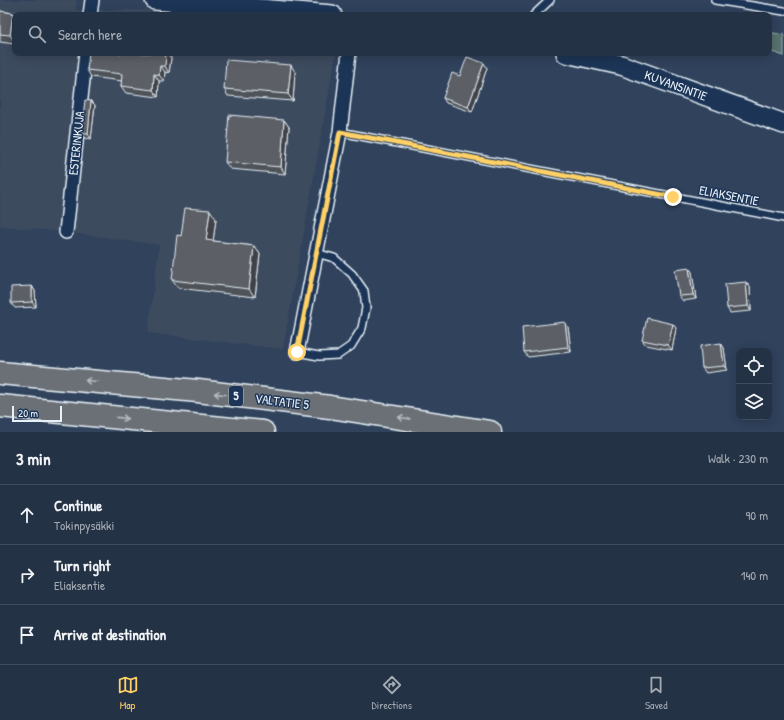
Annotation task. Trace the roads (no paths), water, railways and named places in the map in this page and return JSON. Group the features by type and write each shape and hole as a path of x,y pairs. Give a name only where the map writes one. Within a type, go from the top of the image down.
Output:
{"highway":[{"name":"VALTATIE 5","path":"0,373 198,391 330,407 490,432"},
{"path":"0,406 263,432"}],"street":[{"path":"90,12 92,0"},
{"path":"155,0 297,12"},
{"name":"ESTERINKUJA","path":"66,232 86,56"},
{"path":"297,352 340,132 349,56"},
{"name":"KUVANSINTIE","path":"580,56 621,65 784,124"}],"lane":[{"path":"537,12 550,0"},
{"path":"715,0 784,10"},
{"name":"ELIAKSENTIE","path":"340,132 784,218"},
{"path":"297,352 319,356 338,355 351,346 362,328 366,308 364,291 352,274 334,258 316,253"}]}
